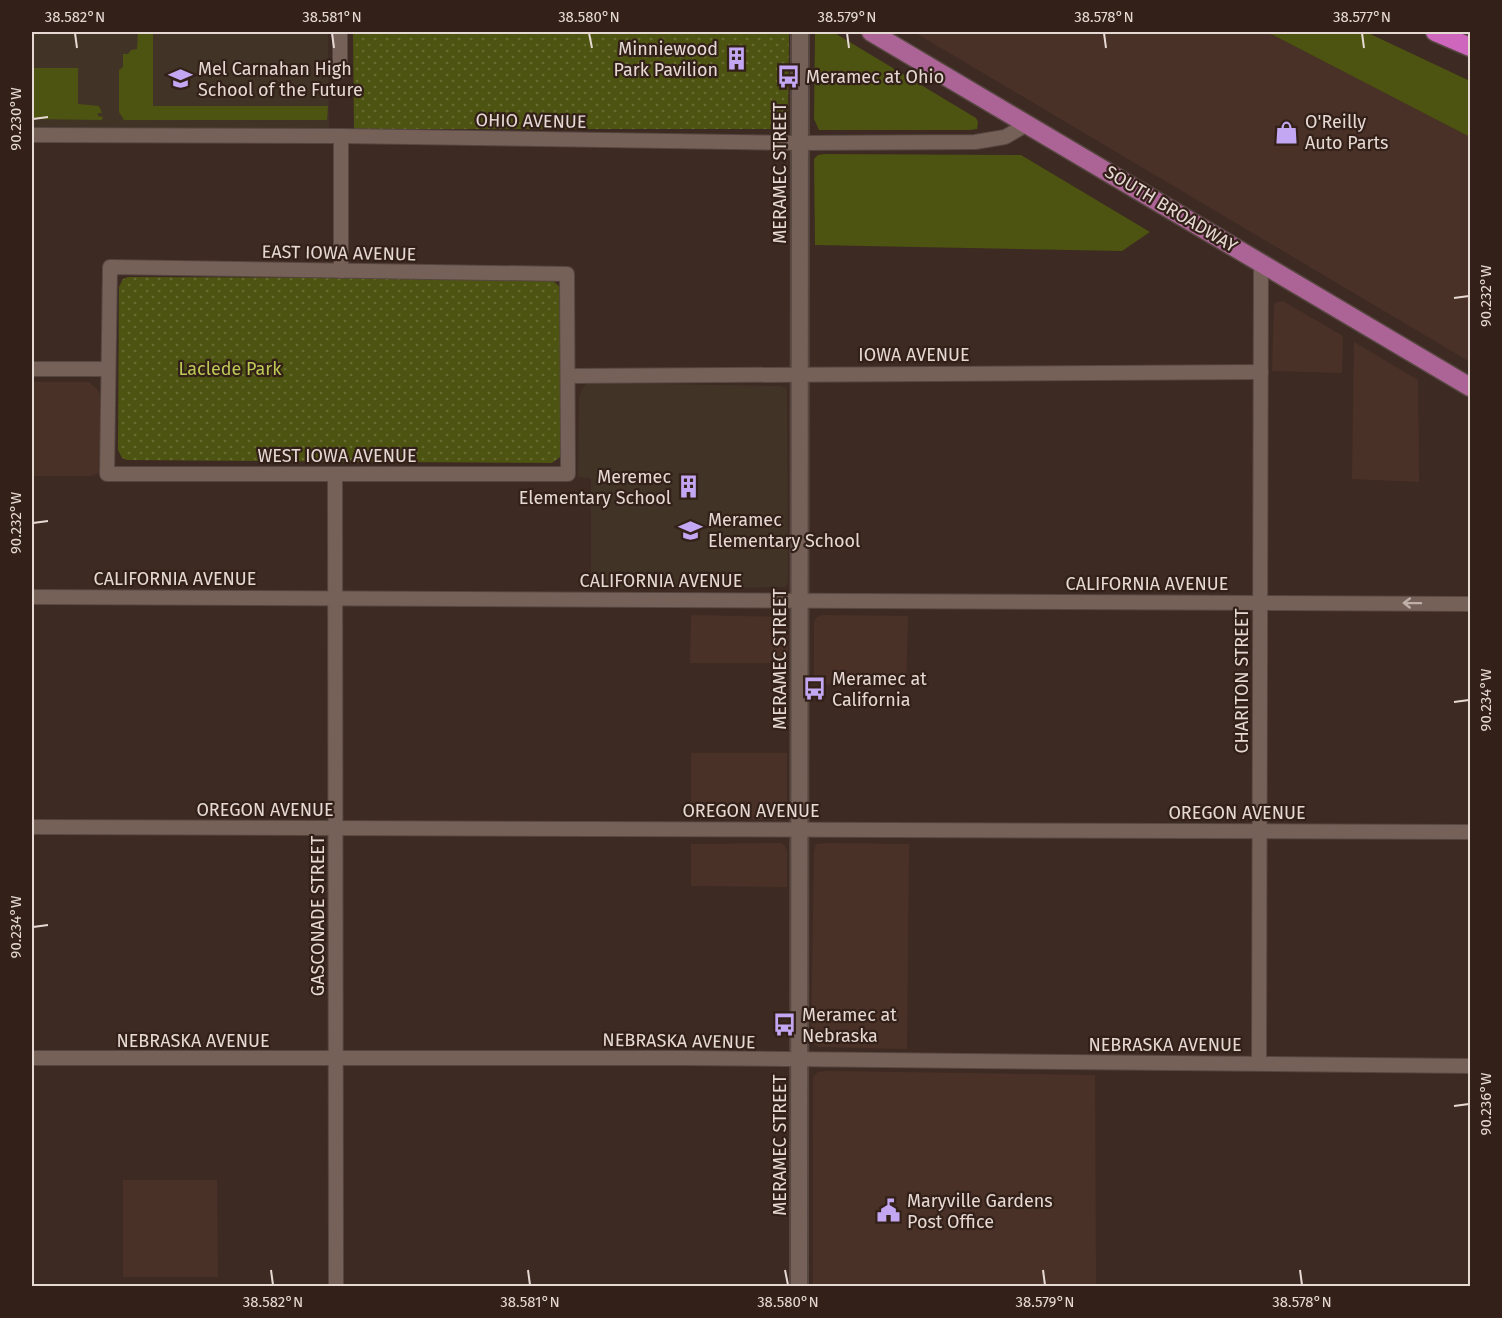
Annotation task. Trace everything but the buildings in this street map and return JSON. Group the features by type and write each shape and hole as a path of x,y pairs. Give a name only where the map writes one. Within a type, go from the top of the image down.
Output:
{"highway":[{"path":"1435,32 1470,47"}],"main road":[{"name":"SOUTH BROADWAY","path":"872,32 1470,387"}],"street":[{"path":"340,32 340,71"},
{"name":"MERAMEC STREET","path":"799,1287 800,32"},
{"name":"OHIO AVENUE","path":"32,135 341,136 800,143 986,142 1013,133 1024,122"},
{"path":"341,136 341,271"},
{"name":"CHARITON STREET","path":"1259,1064 1261,263"},
{"name":"EAST IOWA AVENUE","path":"108,369 110,267 567,274 568,376"},
{"path":"32,369 108,369"},
{"name":"WEST IOWA AVENUE","path":"108,369 107,474 568,474 568,376"},
{"name":"IOWA AVENUE","path":"568,376 1261,372"},
{"name":"GASCONADE STREET","path":"335,474 336,1287"},
{"name":"CALIFORNIA AVENUE","path":"32,597 1470,604"},
{"name":"OREGON AVENUE","path":"32,826 1470,832"},
{"name":"NEBRASKA AVENUE","path":"32,1058 683,1058 800,1061 1470,1066"}],"shaded area":[{"name":"Mel Carnahan High School of the Future","path":"32,32 328,32 329,129 32,127"},
{"path":"914,32 1261,32 1273,35 1470,137 1470,362"},
{"path":"1283,301 1343,336 1342,373 1272,371 1274,305"},
{"path":"1354,342 1418,380 1419,482 1352,479"},
{"path":"32,382 89,382 98,390 101,399 99,473 91,476 32,476"},
{"name":"Meramec Elementary School","path":"586,384 780,386 787,388 788,582 785,587 591,589 591,478 578,477 579,397"},
{"path":"691,615 781,617 786,620 788,627 788,663 690,663"},
{"path":"823,615 908,616 906,686 814,684 814,622 817,617"},
{"path":"691,753 787,753 787,812 784,818 779,820 691,818"},
{"path":"781,843 787,851 787,887 691,886 691,844"},
{"path":"816,844 909,844 907,1049 819,1047 813,1044 811,1038 814,851"},
{"path":"818,1072 1095,1075 1096,1286 813,1286 813,1077"},
{"path":"123,1180 217,1180 218,1277 123,1277"}],"green space":[{"path":"138,32 153,32 153,106 328,106 327,120 124,120 119,112 119,70 123,67 123,54 137,49"},
{"path":"353,32 789,32 788,121 783,127 775,129 354,129"},
{"path":"815,32 833,32 976,118 977,129 819,130 814,119"},
{"path":"1261,32 1366,32 1470,81 1470,137 1273,35"},
{"path":"32,68 78,68 78,104 99,106 102,113 98,113 98,116 103,117 102,120 32,119"},
{"path":"818,155 1021,155 1150,232 1122,251 815,245 814,159"},
{"name":"Laclede Park","path":"128,277 551,279 561,288 560,457 552,463 127,460 122,458 118,450 119,287 123,279"}],"place":[{"name":"Minniewood Park Pavilion","path":"736,59"},
{"name":"Meramec at Ohio","path":"788,77"},
{"name":"Mel Carnahan High School of the Future","path":"180,79"},
{"name":"O'Reilly Auto Parts","path":"1287,132"},
{"name":"Meremec Elementary School","path":"689,487"},
{"name":"Meramec Elementary School","path":"690,530"},
{"name":"Meramec at California","path":"814,689"},
{"name":"Meramec at Nebraska","path":"784,1025"},
{"name":"Maryville Gardens Post Office","path":"889,1211"}]}
